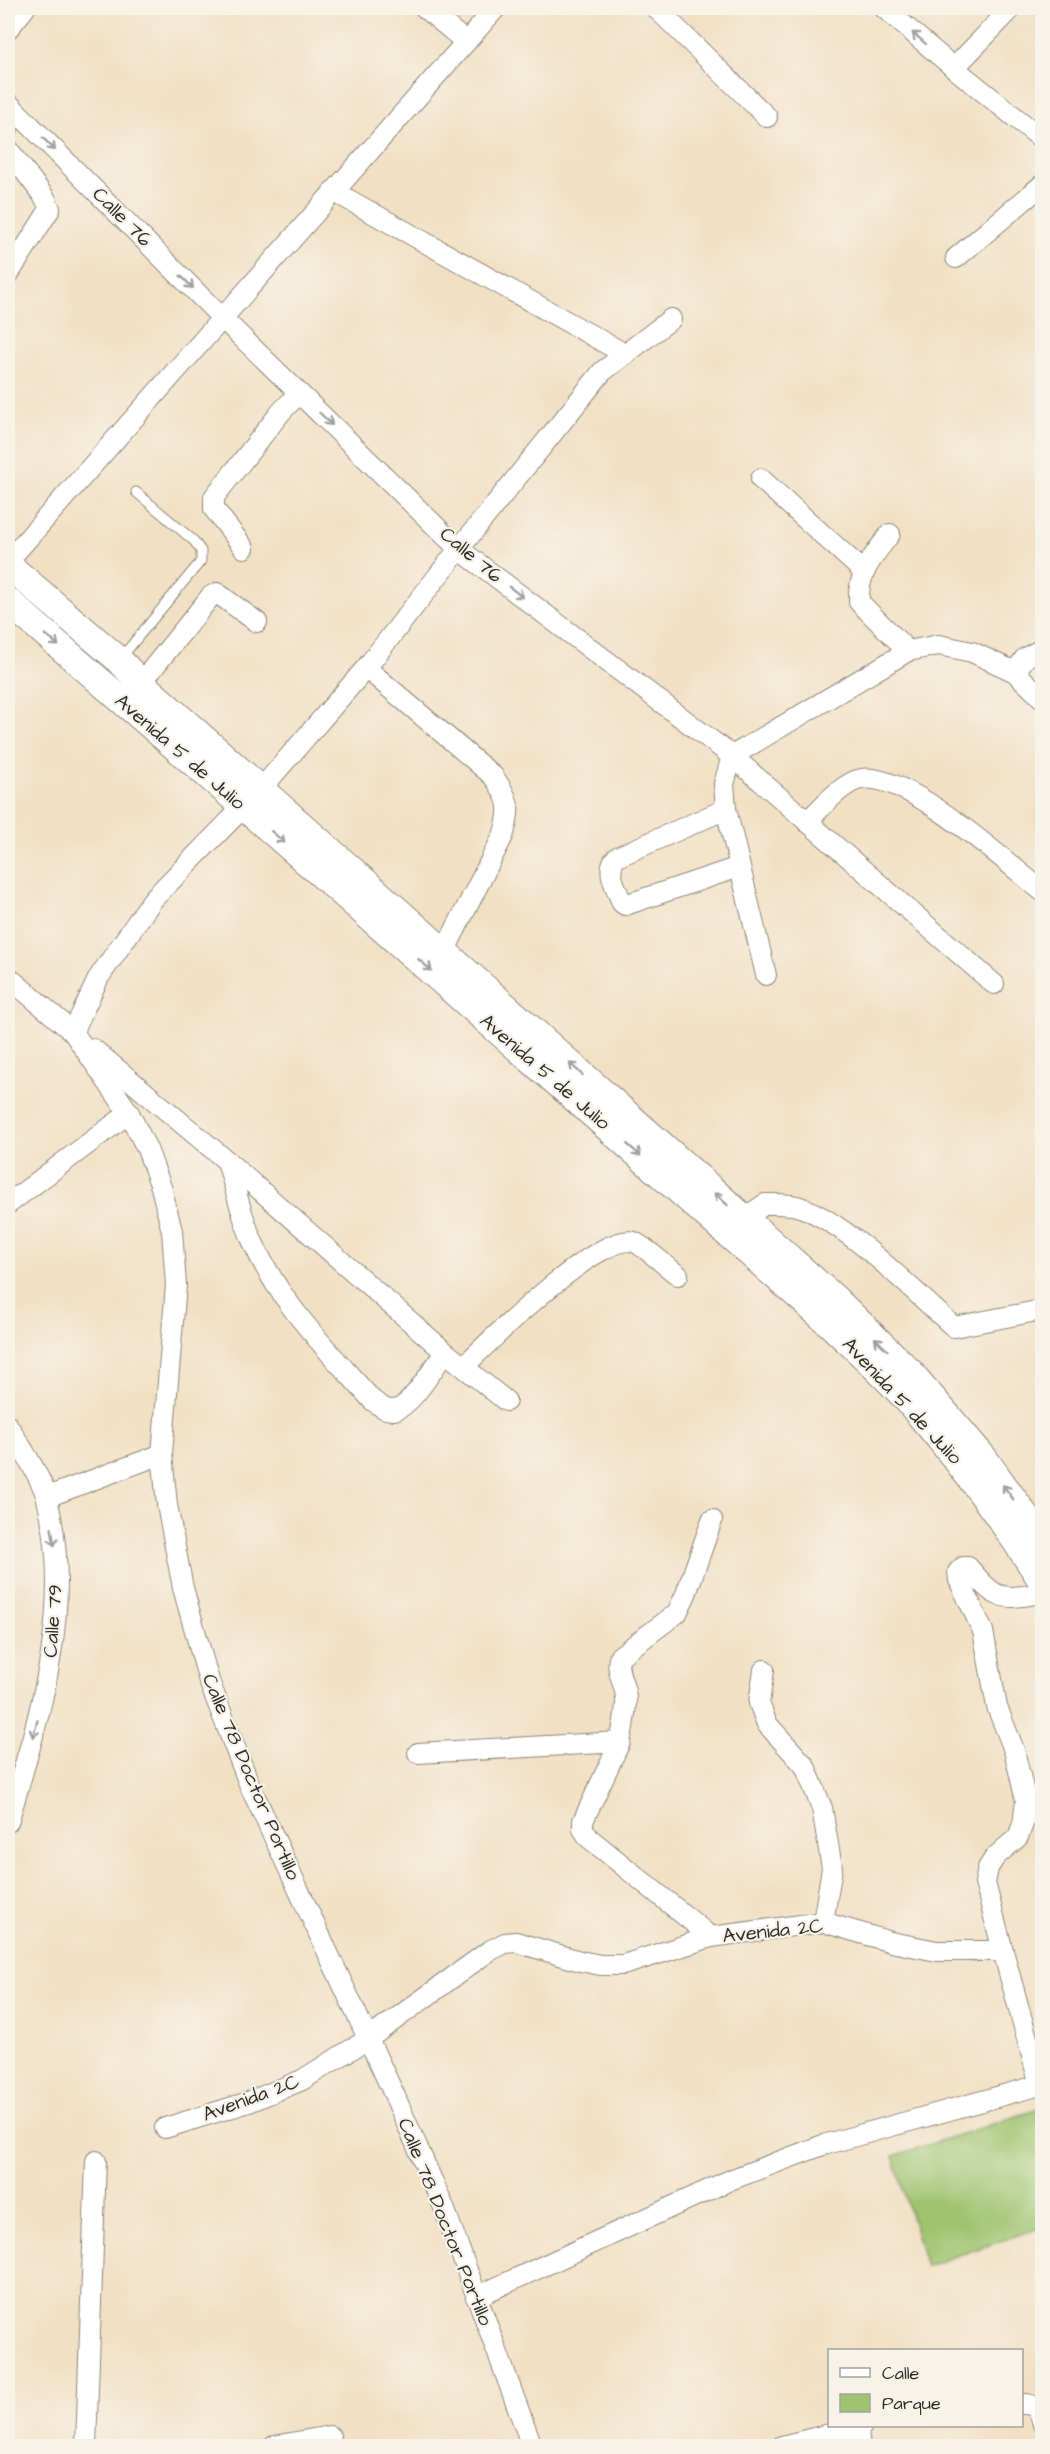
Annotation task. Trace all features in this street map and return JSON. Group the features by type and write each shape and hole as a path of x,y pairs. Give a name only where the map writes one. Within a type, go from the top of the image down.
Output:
{"main road":[{"name":"Avenida 5 de Julio","path":"8,563 119,660 252,798 831,1325 907,1401 962,1466 1003,1519 1042,1581"},
{"name":"Avenida 5 de Julio","path":"8,601 444,952 833,1297 910,1372 983,1456 1042,1539"}],"street":[{"path":"8,29 25,8"},
{"path":"424,8 466,42"},
{"path":"8,563 221,317 496,8"},
{"path":"884,8 1042,139"},
{"path":"954,68 1012,8"},
{"path":"663,10 766,117"},
{"path":"8,128 10,105"},
{"name":"Calle 76","path":"10,105 221,317 459,549 732,756 994,984"},
{"path":"8,149 13,159 45,198 50,209 8,275"},
{"path":"956,258 1042,184"},
{"path":"333,191 625,354"},
{"path":"506,1401 444,1352 227,1161 73,1032 99,977 153,900 252,798 366,668 602,372 671,319"},
{"path":"244,549 214,509 214,497 281,412 299,393"},
{"path":"761,479 863,571"},
{"path":"890,534 863,571 858,592 859,602 908,651"},
{"path":"141,683 211,596 217,593 257,622"},
{"path":"766,975 726,809 724,784 732,756 908,651 939,645 972,652 1015,672 1042,699"},
{"path":"1015,672 1025,658 1042,649"},
{"path":"366,668 493,776 505,793 509,817 503,836 444,952"},
{"path":"807,822 848,784 861,779 885,780 924,799 1042,891"},
{"path":"726,809 617,856 610,869 622,903 625,905 739,867"},
{"name":"Calle 78 Doctor Portillo","path":"8,977 73,1032 129,1113 147,1149 161,1187 173,1242 176,1285 162,1454 166,1504 183,1587 208,1681 250,1786 443,2205 532,2446"},
{"path":"8,1203 129,1113"},
{"path":"227,1161 251,1238 267,1272 292,1310 372,1400 382,1408 392,1410 401,1408 409,1402 444,1352"},
{"path":"743,1219 765,1204 796,1206 836,1226 887,1267 954,1327 1042,1310"},
{"path":"464,1366 534,1301 590,1256 617,1242 634,1242 678,1275"},
{"name":"Calle 79","path":"8,1426 47,1497 55,1548 58,1601 54,1646 40,1710 8,1822"},
{"path":"47,1497 162,1454"},
{"path":"711,1937 589,1838 583,1829 583,1821 620,1742 625,1721 626,1696 618,1661 626,1651 677,1613 712,1520"},
{"path":"476,2297 730,2180 823,2145 1041,2085 985,1883 988,1868 995,1857 1018,1837 1023,1824 1026,1801 1014,1750 997,1707 983,1631 959,1580 958,1572 963,1567 969,1567 994,1594 1008,1599 1042,1593"},
{"path":"764,1670 759,1703 767,1724 805,1766 822,1808 832,1868 823,1922"},
{"path":"418,1753 620,1742"},
{"name":"Avenida 2C","path":"165,2128 277,2091 302,2080 368,2039 489,1951 505,1943 529,1944 601,1965 623,1965 711,1937 823,1922 891,1942 937,1951 1003,1951"},
{"path":"86,2446 96,2161"},
{"path":"1023,2404 1028,2403 1036,2407 1041,2414 1042,2421"},
{"path":"782,2446 853,2427"},
{"path":"857,2427 860,2446"},
{"path":"274,2446 330,2436"}],"lane":[{"path":"119,660 201,561 201,551 194,541 136,492"}],"green space":[{"path":"1042,2108 1042,2227 926,2266 893,2156"}]}
